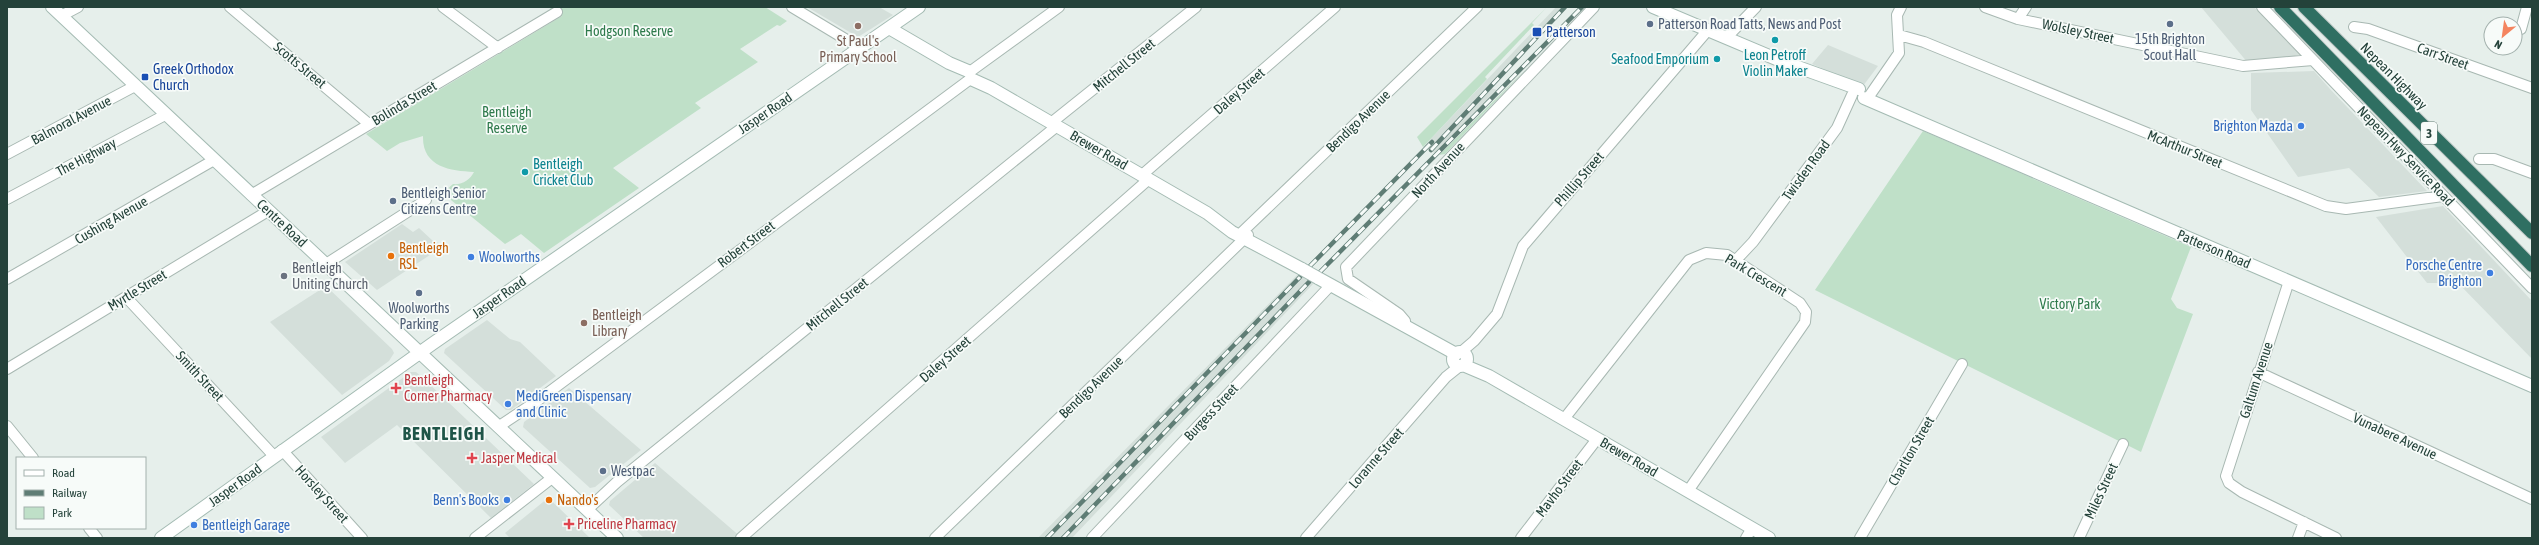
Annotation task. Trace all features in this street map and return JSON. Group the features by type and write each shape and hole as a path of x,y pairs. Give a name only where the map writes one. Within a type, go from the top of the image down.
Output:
{"highway":[{"name":"3","path":"2280,7 2532,266"},
{"name":"Nepean Highway","path":"2304,7 2532,233"},
{"path":"2310,38 2332,35"}],"main road":[{"name":"Centre Road","path":"52,7 617,538"},
{"name":"Jasper Road","path":"161,538 419,353 919,7"},
{"name":"Patterson Road","path":"1653,7 1728,40 1863,93 1896,112 2532,386"},
{"name":"Brewer Road","path":"889,28 1330,286 1404,326 1688,491 1749,533 1769,538"}],"street":[{"path":"61,16 78,7"},
{"name":"Scotts Street","path":"230,7 370,124"},
{"path":"442,7 498,48"},
{"path":"792,7 860,48"},
{"name":"Robert Street","path":"500,428 955,88 985,62 1059,7"},
{"name":"Mitchell Street","path":"585,508 1196,7"},
{"name":"Daley Street","path":"741,538 1335,7"},
{"name":"Bendigo Avenue","path":"935,538 1477,7"},
{"path":"1728,40 1756,7"},
{"name":"Twisden Road","path":"1739,262 1863,93 1899,53 1897,15 1900,7"},
{"name":"Wolsley Street","path":"1985,7 2018,19 2243,66 2313,60"},
{"path":"2018,19 2026,7"},
{"name":"Nepean Hwy Service Road","path":"2262,7 2530,286"},
{"path":"2523,22 2527,7"},
{"name":"North Avenue","path":"1404,326 1405,321 1399,314 1348,279 1345,273 1347,266 1593,8"},
{"name":"Bolinda Street","path":"251,195 557,12"},
{"name":"Carr Street","path":"2354,27 2368,29 2532,88"},
{"name":"Phillip Street","path":"1460,359 1497,314 1523,246 1708,30"},
{"name":"Nepean Hwy Service Road","path":"2285,30 2310,38"},
{"name":"McArthur Street","path":"1899,38 1934,47 2326,206 2346,209 2444,196"},
{"path":"2351,80 2356,104"},
{"name":"Balmoral Avenue","path":"7,154 135,86"},
{"name":"The Highway","path":"7,199 166,115"},
{"path":"2479,158 2494,159 2532,173"},
{"name":"Cushing Avenue","path":"7,279 214,160"},
{"path":"326,264 426,200"},
{"name":"Myrtle Street","path":"7,369 268,210"},
{"name":"Park Crescent","path":"1564,419 1689,260 1701,253 1710,252 1727,255 1800,303 1806,312 1805,322 1688,491"},
{"name":"Galtum Avenue","path":"2289,281 2226,473 2227,480 2242,492 2304,522"},
{"name":"Burgess Street","path":"1092,538 1330,286"},
{"name":"Smith Street","path":"126,297 278,453"},
{"name":"Loranne Street","path":"1306,538 1446,378 1460,359"},
{"name":"Charlton Street","path":"1860,538 1962,364"},
{"name":"Vunabere Avenue","path":"2258,372 2532,499"},
{"path":"7,426 32,457"},
{"name":"Mavho Street","path":"1521,538 1597,439"},
{"name":"Miles Street","path":"2078,538 2123,444"},
{"name":"Horsley Street","path":"278,453 362,538"},
{"path":"475,538 552,478"},
{"path":"2298,538 2304,522 2336,538"},
{"path":"90,529 97,538"}],"shaded area":[{"name":"St Paul's Primary School","path":"807,7 879,7 893,15 858,37"},
{"path":"1556,7 1567,7 1491,88 1497,90 1579,7 1586,7 1439,155 1423,147"},
{"path":"2201,7 2254,7 2305,57 2248,63"},
{"path":"1828,45 1878,66 1863,86 1812,64"},
{"path":"2314,71 2427,191 2379,197 2349,168 2298,177 2251,110 2251,73"},
{"path":"2443,206 2532,301 2532,359 2458,283 2427,283 2376,217"},
{"name":"Bentleigh RSL","path":"402,224 413,232 419,228 433,241 445,245 377,290 345,262"},
{"path":"1298,274 1314,283 1072,538 1038,538"},
{"path":"326,286 392,349 394,353 389,361 342,395 270,322"},
{"path":"487,320 510,339 520,342 556,376 511,410 506,410 444,353 445,349"},
{"path":"411,372 416,372 424,379 534,484 491,518 397,425 345,463 321,437"},
{"path":"569,388 641,450 595,487 590,488 523,427 524,422"},
{"path":"655,463 742,538 644,538 609,505 610,501"},
{"path":"548,498 590,538 510,538 505,533"}],"green space":[{"name":"Bentleigh Reserve","path":"548,7 765,7 787,21 780,26 777,25 740,49 758,62 695,103 701,108 613,168 639,188 544,253 521,234 505,244 446,196 443,193 453,184 460,184 474,172 447,168 432,161 427,155 423,136 400,143 387,151 366,134 562,16"},
{"path":"1547,7 1532,23 1534,25 1485,77 1487,79 1423,147 1417,137"},
{"path":"1527,68 1445,154 1439,155"},
{"name":"Victory Park","path":"1923,131 2191,247 2171,299 2177,308 2193,314 2141,452 1815,290"}],"railway":[{"path":"1431,150 1565,7"},
{"path":"1320,272 1582,7"},
{"path":"1310,266 1432,142"},
{"path":"1047,538 1300,277"},
{"path":"1063,538 1309,282"}],"place":[{"name":"Patterson Road Tatts, News and Post","path":"1650,24"},
{"name":"15th Brighton Scout Hall","path":"2170,24"},
{"name":"St Paul's Primary School","path":"858,26"},
{"name":"Patterson","path":"1537,32"},
{"name":"Leon Petroff Violin Maker","path":"1775,40"},
{"name":"Seafood Emporium","path":"1717,59"},
{"name":"Greek Orthodox Church","path":"145,77"},
{"name":"Brighton Mazda","path":"2301,126"},
{"name":"Bentleigh Cricket Club","path":"525,172"},
{"name":"Bentleigh Senior Citizens Centre","path":"393,201"},
{"name":"Bentleigh RSL","path":"391,256"},
{"name":"Woolworths","path":"471,257"},
{"name":"Porsche Centre Brighton","path":"2490,273"},
{"name":"Bentleigh Uniting Church","path":"284,276"},
{"name":"Woolworths Parking","path":"419,293"},
{"name":"Bentleigh Library","path":"584,323"},
{"name":"Bentleigh Corner Pharmacy","path":"396,388"},
{"name":"MediGreen Dispensary and Clinic","path":"508,404"},
{"name":"Jasper Medical","path":"472,458"},
{"name":"Westpac","path":"603,471"},
{"name":"Benn's Books","path":"507,500"},
{"name":"Nando's","path":"549,500"},
{"name":"Priceline Pharmacy","path":"569,524"},
{"name":"Bentleigh Garage","path":"194,525"}],"district":[{"name":"BENTLEIGH","path":"444,433"}],"park label":[{"name":"Hodgson Reserve","path":"629,31"}]}
